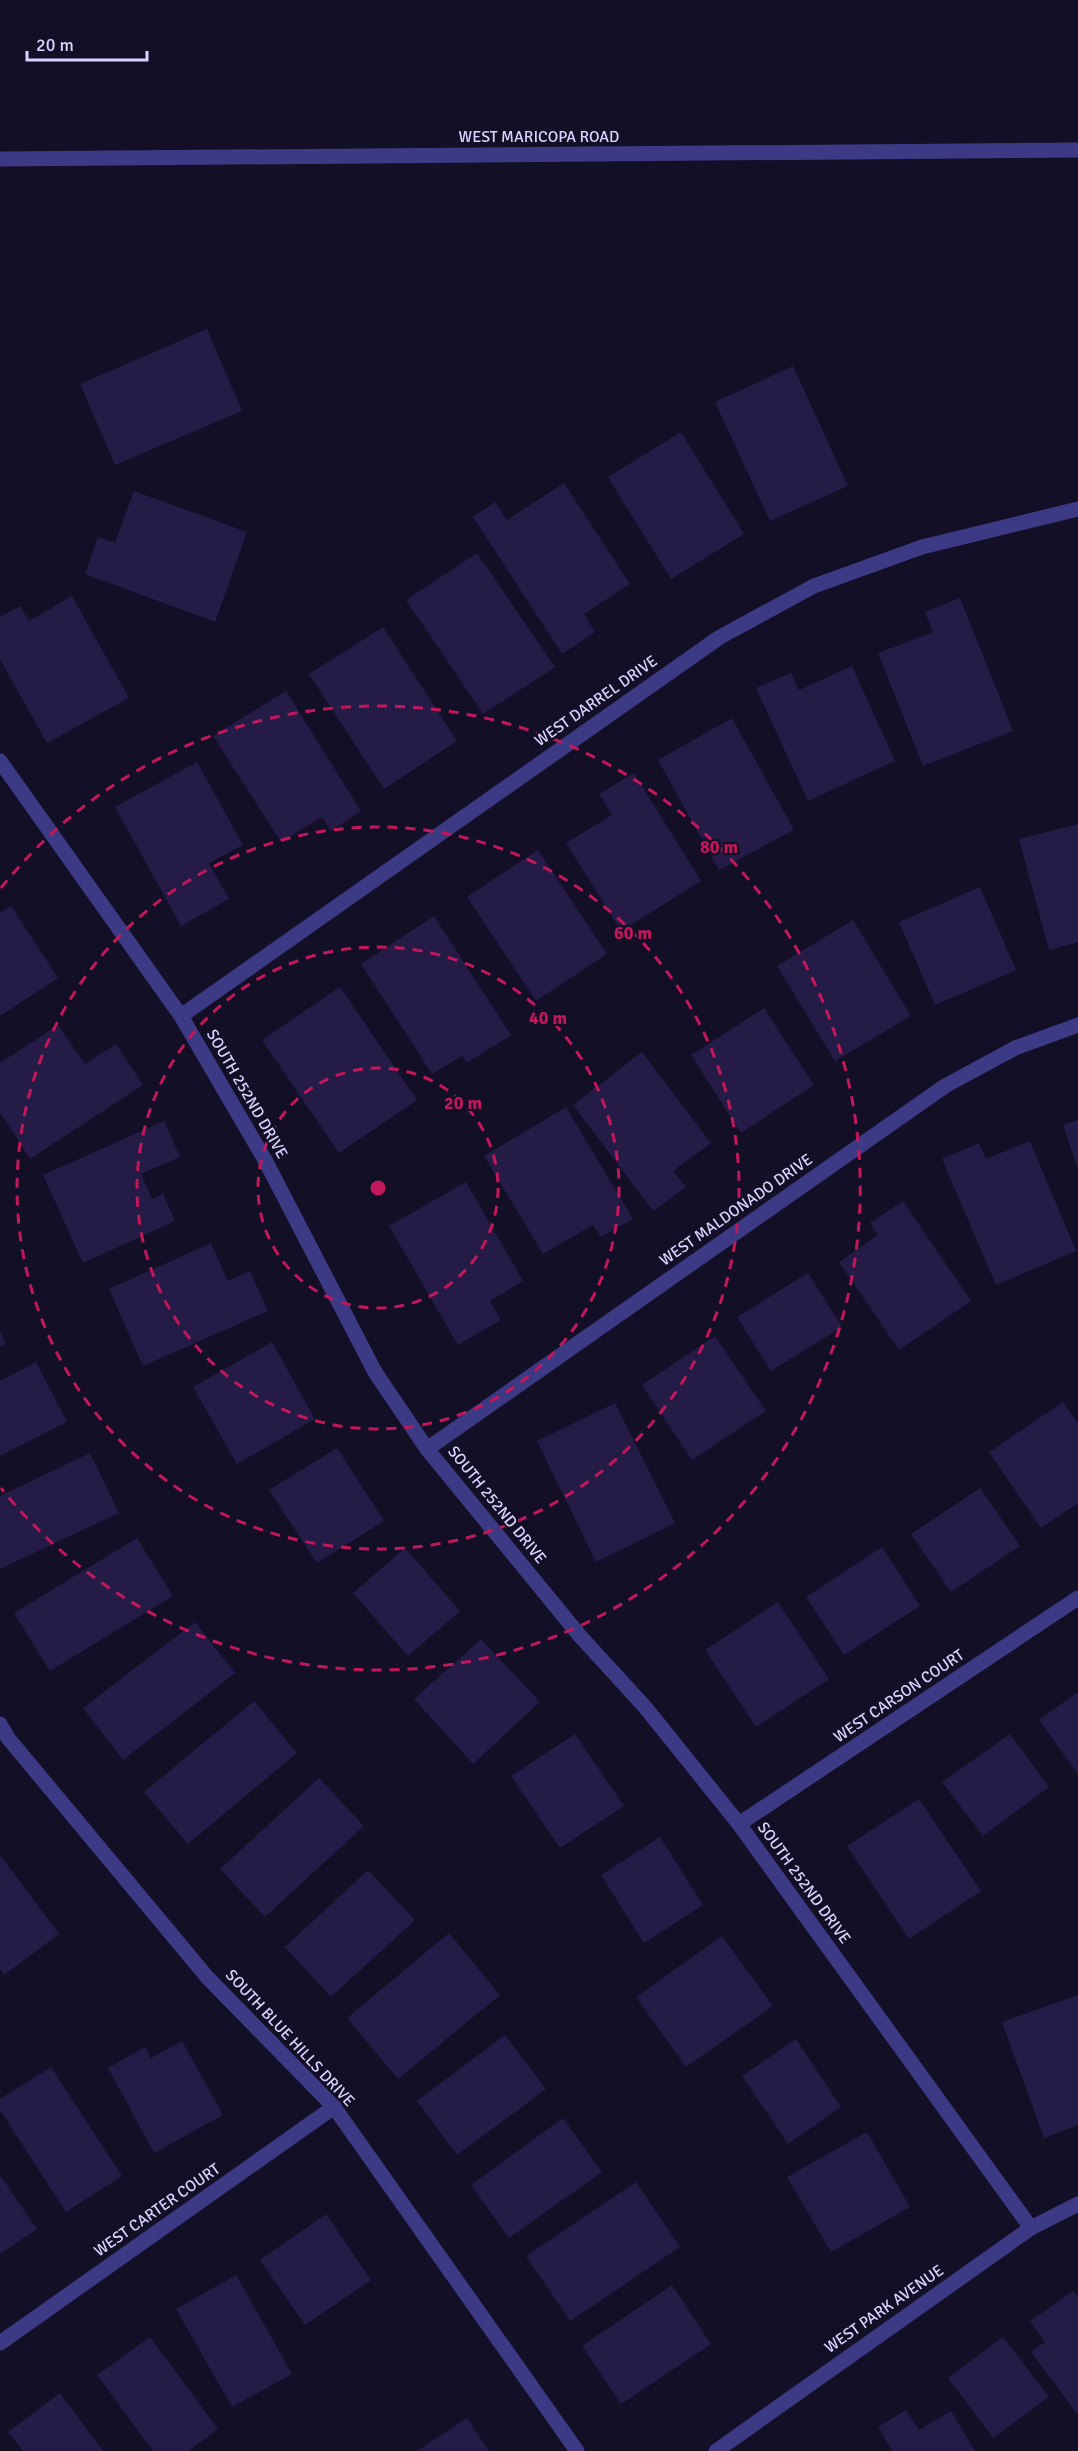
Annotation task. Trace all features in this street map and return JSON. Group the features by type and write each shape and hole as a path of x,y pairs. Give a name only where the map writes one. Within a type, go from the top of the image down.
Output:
{"street":[{"name":"WEST MARICOPA ROAD","path":"0,159 1078,150"},
{"name":"WEST DARREL DRIVE","path":"181,1016 720,637 814,586 911,551 1078,509"},
{"name":"SOUTH 252ND DRIVE","path":"0,761 181,1016 265,1160 375,1372 428,1449 580,1636 645,1707 740,1824 1031,2228"},
{"name":"WEST MALDONADO DRIVE","path":"428,1449 945,1086 1015,1048 1078,1025"},
{"name":"WEST CARSON COURT","path":"740,1824 1078,1598"},
{"name":"SOUTH BLUE HILLS DRIVE","path":"3,1735 207,1977 334,2107 576,2451"},
{"name":"WEST CARTER COURT","path":"0,2343 334,2107"},
{"name":"WEST PARK AVENUE","path":"716,2451 1031,2228 1078,2204"}],"building":[{"path":"207,329 242,411 115,465 80,384"},
{"path":"793,366 848,486 770,521 715,402"},
{"path":"681,432 744,534 671,579 608,477"},
{"path":"564,483 630,584 584,614 595,632 562,654 473,517 495,502 507,520"},
{"path":"134,491 247,532 215,622 85,574 98,537 115,543"},
{"path":"477,553 555,667 483,714 406,600"},
{"path":"72,596 129,698 47,743 0,659 0,617 20,606 29,621"},
{"path":"960,598 1013,731 923,766 878,653 933,632 925,612"},
{"path":"383,627 457,741 384,789 309,674"},
{"path":"852,666 895,761 808,801 756,688 791,673 799,690"},
{"path":"286,691 361,811 331,831 322,817 281,842 213,736"},
{"path":"732,718 794,830 719,870 658,760"},
{"path":"197,762 243,845 209,863 229,899 181,926 115,807"},
{"path":"634,773 701,881 621,931 566,843 612,815 599,794"},
{"path":"1078,824 1078,942 1049,950 1019,839"},
{"path":"538,850 607,954 536,1001 467,897"},
{"path":"980,887 1016,970 935,1005 899,922"},
{"path":"11,906 58,978 0,1016 0,913"},
{"path":"434,916 511,1035 467,1063 462,1056 432,1074 361,964"},
{"path":"853,920 911,1016 835,1061 777,966"},
{"path":"340,987 417,1100 339,1153 262,1040"},
{"path":"764,1008 814,1085 741,1133 691,1055"},
{"path":"58,1025 85,1064 116,1044 143,1085 30,1159 0,1112 0,1063"},
{"path":"642,1052 711,1143 673,1171 686,1187 653,1211 573,1105"},
{"path":"566,1107 633,1219 601,1237 593,1225 543,1254 484,1156"},
{"path":"1078,1120 1078,1169 1063,1125"},
{"path":"164,1121 180,1157 141,1174 152,1199 163,1194 175,1221 83,1263 43,1175"},
{"path":"1030,1141 1076,1251 996,1285 942,1159 979,1143 986,1159"},
{"path":"466,1182 523,1281 490,1301 501,1320 458,1345 389,1226"},
{"path":"903,1201 971,1301 899,1350 839,1262 878,1235 870,1223"},
{"path":"211,1243 228,1281 250,1271 268,1311 143,1366 109,1289"},
{"path":"808,1273 842,1327 771,1371 737,1317"},
{"path":"0,1331 6,1344 0,1346"},
{"path":"715,1336 766,1411 692,1460 642,1385"},
{"path":"272,1342 315,1419 237,1464 193,1387"},
{"path":"36,1362 67,1422 0,1456 0,1381"},
{"path":"1063,1402 1078,1423 1078,1503 1041,1528 989,1452"},
{"path":"615,1403 675,1523 596,1562 537,1441"},
{"path":"337,1448 384,1521 317,1563 269,1490"},
{"path":"90,1453 119,1513 0,1569 0,1496"},
{"path":"980,1488 1020,1546 951,1592 911,1534"},
{"path":"137,1538 173,1596 50,1671 14,1613"},
{"path":"882,1547 920,1606 844,1655 806,1597"},
{"path":"405,1548 460,1611 408,1656 353,1593"},
{"path":"778,1602 829,1679 756,1727 705,1650"},
{"path":"195,1622 235,1673 123,1760 83,1708"},
{"path":"481,1639 540,1702 473,1764 414,1699"},
{"path":"1078,1692 1078,1774 1039,1720"},
{"path":"254,1701 297,1753 188,1844 144,1792"},
{"path":"575,1734 624,1806 560,1848 511,1776"},
{"path":"1010,1734 1049,1787 983,1836 942,1782"},
{"path":"319,1778 364,1826 265,1917 220,1869"},
{"path":"919,1799 981,1891 909,1939 847,1846"},
{"path":"660,1837 703,1905 644,1943 601,1875"},
{"path":"0,1855 59,1934 4,1975 0,1969"},
{"path":"368,1870 415,1920 331,1997 285,1947"},
{"path":"449,1933 500,1995 398,2079 347,2018"},
{"path":"722,1936 773,2006 686,2067 636,1997"},
{"path":"1078,1995 1078,2125 1044,2138 1002,2022"},
{"path":"505,2035 546,2089 457,2155 417,2101"},
{"path":"796,2039 841,2107 788,2144 742,2076"},
{"path":"182,2041 223,2115 154,2153 108,2068 145,2047 151,2058"},
{"path":"51,2067 122,2176 66,2212 0,2110 0,2099"},
{"path":"563,2118 602,2172 509,2238 471,2185"},
{"path":"867,2132 910,2207 831,2252 787,2177"},
{"path":"0,2175 37,2229 0,2254"},
{"path":"636,2182 680,2247 570,2321 526,2256"},
{"path":"326,2214 371,2280 305,2325 260,2260"},
{"path":"236,2275 292,2374 232,2407 176,2309"},
{"path":"672,2285 711,2344 621,2404 582,2346"},
{"path":"1073,2291 1078,2297 1078,2415 1031,2352 1045,2342 1030,2321"},
{"path":"150,2337 218,2429 188,2451 153,2451 97,2375"},
{"path":"1003,2337 1049,2397 993,2438 948,2378"},
{"path":"60,2393 103,2451 23,2451 8,2432"},
{"path":"906,2410 919,2430 951,2411 975,2451 892,2451 878,2427"},
{"path":"467,2418 489,2451 417,2451"}]}
